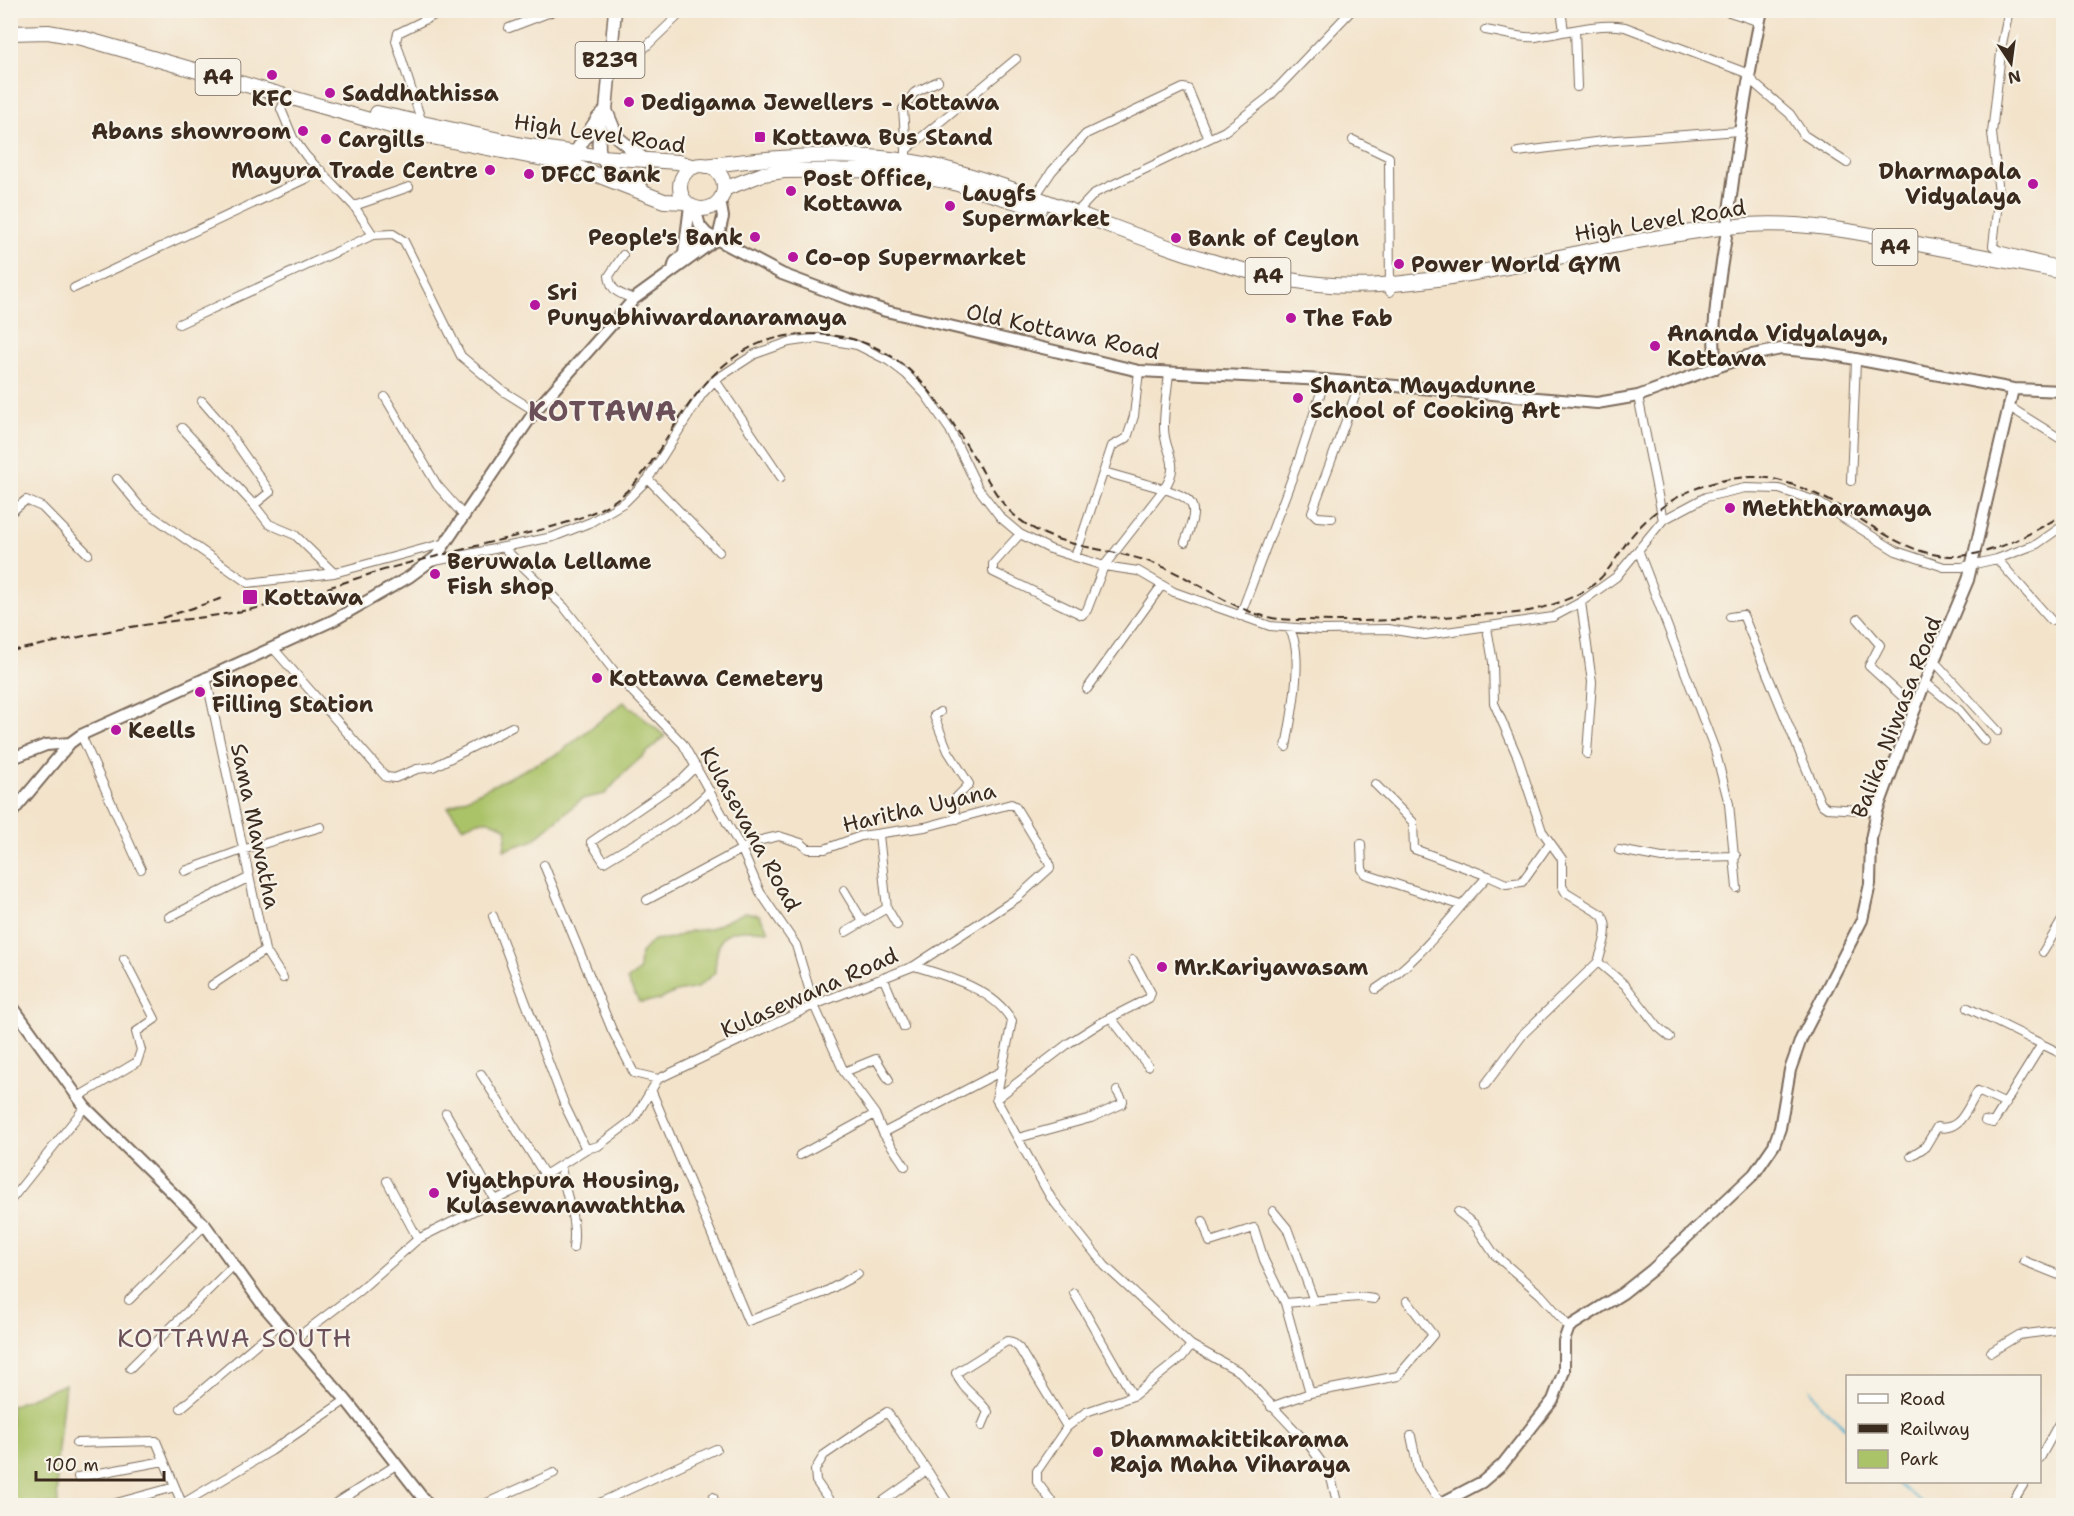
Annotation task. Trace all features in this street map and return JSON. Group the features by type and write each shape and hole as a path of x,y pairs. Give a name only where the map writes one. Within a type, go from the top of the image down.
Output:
{"highway":[{"name":"High Level Road","path":"10,26 61,28 169,56 343,106 522,145 575,153 699,166 746,159 906,156 1034,198 1153,243 1275,278 1322,285 1390,289"},
{"name":"High Level Road","path":"10,33 48,32 82,38 422,135 569,164 664,201 690,205"},
{"path":"699,166 721,176 722,194 709,208 690,205 682,196 683,176 699,166"},
{"name":"High Level Road","path":"722,194 763,174 784,171 842,168 903,171 951,182 1059,214 1150,249 1231,274 1322,291 1390,289 1508,274 1750,225 1820,227 2064,272"},
{"name":"High Level Road","path":"1726,231 1820,232 2064,280"}],"main road":[{"name":"B239","path":"601,156 602,114 615,10"},
{"name":"B239","path":"575,153 602,114"},
{"name":"B239","path":"602,114 617,137 646,161"},
{"path":"601,156 613,171 638,185 645,193"}],"street":[{"path":"422,123 396,41 398,33 445,10"},
{"path":"508,28 556,10"},
{"path":"608,76 629,63 684,10"},
{"path":"1075,214 1095,193 1208,137 1225,131 1269,97 1352,10"},
{"path":"1561,10 1564,31"},
{"path":"1716,368 1713,349 1726,231 1739,131 1761,16 1723,10"},
{"path":"2009,10 2002,44 1992,133 1999,193 1993,246 1998,250 2064,266"},
{"path":"1485,30 1534,37 1614,25 1625,27 1749,74 1755,84 1790,114 1804,135 1847,163"},
{"path":"1575,30 1577,87"},
{"path":"906,156 1016,59"},
{"path":"906,156 901,118 903,109 914,93 938,81"},
{"path":"1034,198 1052,171 1086,134 1183,88 1188,89 1208,137"},
{"path":"287,98 281,109 293,138 306,156 354,206 373,235"},
{"path":"1518,152 1603,141 1739,131"},
{"path":"1353,140 1389,157 1390,289"},
{"path":"74,288 322,171"},
{"path":"354,206 409,187"},
{"path":"10,815 69,743 81,735 273,648 369,601 409,577 436,557 535,411 634,299 718,238 723,217 722,194"},
{"path":"673,269 684,253 707,234 700,226 690,205"},
{"path":"684,253 690,205"},
{"path":"179,324 373,235 393,234 404,241 461,356 503,391 535,411"},
{"name":"Old Kottawa Road","path":"707,234 782,274 876,308 1139,371 1325,380 1571,403 1597,403 1638,396 1747,356 1780,349 1824,353 2013,388 2062,391"},
{"path":"623,255 609,276 610,284 615,292 634,299"},
{"path":"428,563 505,549 553,537 591,522 625,502 648,479 702,394 715,380 755,354 789,342 818,338 857,345 889,361 925,394 950,430 978,489 1001,518 1020,534 1050,549 1074,557 1104,566 1138,572 1174,592 1270,626 1388,629 1425,635 1553,617 1581,602 1616,577 1639,552 1663,520 1706,497 1745,488 1779,489 1816,501 1896,551 1944,567 1972,565 1997,559 2037,544 2064,525"},
{"path":"2062,391 2064,345"},
{"path":"1851,481 1856,360"},
{"path":"1074,557 1112,447 1127,438 1134,416 1139,371"},
{"path":"1020,534 993,564 993,572 1082,615 1087,610 1104,566 1172,477 1174,463 1164,429 1169,374"},
{"path":"715,380 781,477"},
{"path":"1240,616 1298,462 1325,380"},
{"path":"1332,518 1317,517 1312,513 1360,383"},
{"name":"Balika Niwasa Road","path":"1569,1327 1623,1293 1652,1270 1765,1161 1780,1128 1790,1070 1801,1040 1862,920 1870,885 1872,839 1877,811 1925,682 1961,601 1972,565 2013,388"},
{"path":"1638,396 1663,520"},
{"path":"385,397 437,485 464,516"},
{"path":"202,400 227,430 270,492 254,505"},
{"path":"2008,406 2064,441"},
{"path":"182,429 269,524 295,535 334,573"},
{"path":"1104,472 1186,496 1193,507 1192,523 1185,542"},
{"path":"117,479 141,508 248,583 334,573 445,543"},
{"path":"648,479 719,552"},
{"path":"10,513 26,501 42,507 88,554"},
{"name":"Kulasevana Road","path":"505,549 564,607 621,680 683,744 742,850 760,892 796,945 814,1005 844,1072 875,1114 883,1133 905,1166"},
{"path":"1639,552 1715,750 1729,804 1736,856 1737,888"},
{"path":"1997,559 2051,620"},
{"path":"1087,689 1162,585"},
{"path":"1581,602 1592,682 1587,754"},
{"path":"1730,617 1743,615 1821,804 1827,808 1877,811"},
{"path":"1858,619 1880,645 1869,666 1916,709"},
{"path":"1286,747 1297,682 1293,634 1288,628"},
{"path":"1485,1085 1524,1033 1598,962 1606,921 1602,915 1566,893 1562,886 1562,859 1549,844 1542,831 1518,758 1494,703 1493,662 1487,628"},
{"path":"273,648 386,777 395,778 417,769 433,767 512,727"},
{"path":"1934,661 1998,731"},
{"name":"Sama Mawatha","path":"206,677 265,950 284,978"},
{"path":"1925,682 1959,710 1985,741"},
{"path":"940,712 934,716 948,751 969,784 955,797 953,806 957,819"},
{"path":"81,735 141,869"},
{"path":"10,759 46,745 69,743"},
{"path":"696,766 684,778 591,842 604,862 698,803 710,791"},
{"path":"1375,784 1413,822 1414,849 1506,884 1522,882 1549,844"},
{"name":"Haritha Uyana","path":"647,900 757,841 779,836 801,843 808,849 825,849 861,836 879,835 957,819 1011,804 1015,806 1049,862 1050,868 1017,898 914,966"},
{"path":"185,871 242,850 321,828"},
{"path":"879,835 887,908 897,925"},
{"path":"1361,844 1362,869 1365,874 1460,905"},
{"path":"1619,850 1662,858 1736,856"},
{"path":"294,1340 360,1290 418,1239 545,1175 586,1149 598,1146 634,1119 652,1092 658,1079 634,1073 612,1030 544,865"},
{"path":"1376,989 1414,961 1460,905 1488,876"},
{"path":"169,917 248,878"},
{"path":"844,890 862,920"},
{"path":"846,932 862,920 887,908"},
{"path":"493,916 565,1106 586,1149"},
{"path":"2043,952 2064,917"},
{"path":"212,985 265,950"},
{"path":"78,1097 137,1062 141,1050 135,1032 155,1019 124,958"},
{"path":"1133,960 1150,993 1149,998 1102,1022 1029,1071 996,1099 1051,1198 1105,1266 1191,1345 1240,1372 1309,1445 1330,1474 1338,1506"},
{"path":"1598,962 1625,985 1658,1027 1670,1037"},
{"name":"Kulasewana Road","path":"658,1079 814,1005 914,966 958,982 994,1000 1005,1009 1012,1021 1009,1045 1000,1071 996,1099"},
{"path":"883,977 904,1027"},
{"path":"10,1003 85,1107 205,1225 280,1324 346,1400 429,1506"},
{"path":"1968,1008 2064,1055"},
{"path":"1111,1018 1148,1066"},
{"path":"1985,1121 1993,1124 2042,1044"},
{"path":"844,1072 876,1059 889,1080"},
{"path":"883,1133 1000,1071"},
{"path":"481,1074 545,1175"},
{"path":"1018,1138 1091,1118 1122,1104 1117,1091"},
{"path":"1911,1156 1925,1147 1937,1127 1949,1130 1956,1126 1978,1091 2006,1104"},
{"path":"652,1092 748,1321 822,1293 858,1274"},
{"path":"10,1201 85,1107"},
{"path":"446,1113 495,1200"},
{"path":"800,1155 875,1114"},
{"path":"561,1166 563,1185 572,1207 573,1248"},
{"path":"387,1180 418,1239"},
{"path":"1273,1211 1287,1228 1314,1301"},
{"path":"1411,1436 1418,1469 1438,1505 1482,1482 1502,1465 1553,1400 1564,1371 1564,1341 1569,1327 1541,1294 1494,1254 1474,1224 1458,1212"},
{"path":"1203,1221 1210,1242 1254,1228 1264,1260 1285,1304 1311,1393"},
{"path":"129,1300 205,1225"},
{"path":"2024,1261 2064,1276"},
{"path":"130,1368 234,1265"},
{"path":"1074,1293 1132,1396"},
{"path":"1285,1304 1359,1297 1374,1299"},
{"path":"1271,1407 1311,1393 1398,1376 1433,1335 1407,1301"},
{"path":"181,1408 280,1324"},
{"path":"1991,1352 2019,1335 2064,1329"},
{"path":"982,1426 988,1412 982,1403 961,1385 956,1373 1007,1341 1019,1348 1067,1427"},
{"path":"1055,1506 1037,1482 1037,1471 1067,1427 1086,1412 1132,1396 1182,1357 1191,1345"},
{"path":"76,1443 156,1441 182,1505 271,1451 346,1400"},
{"path":"833,1506 816,1480 814,1470 824,1455 887,1412 950,1506"},
{"path":"2041,1456 2064,1414"},
{"path":"593,1506 716,1449"},
{"path":"78,1477 164,1461"},
{"path":"332,1506 396,1465"},
{"path":"876,1506 927,1470"},
{"path":"480,1506 554,1473"},
{"path":"2010,1506 2024,1483"},
{"path":"105,1506 175,1487"}],"green space":[{"path":"624,702 665,736 624,773 605,794 582,799 532,841 504,850 507,829 485,820 463,827 448,807 559,753"},
{"path":"745,912 759,915 769,931 743,930 727,934 718,947 715,973 697,988 676,992 659,1000 639,1002 627,980 639,971 640,954 653,940 673,938 690,931 709,929"},
{"path":"65,1384 56,1468 58,1505 11,1505 11,1406"}],"waterway":[{"path":"1811,1389 1820,1405 1846,1428"},
{"path":"1897,1483 1926,1506"}],"railway":[{"path":"10,651 137,626 253,609 400,565 543,529 585,516 611,503 634,483 695,396 730,361 750,348 773,339 799,335 829,335 857,340 881,350 902,364 921,381 937,401 1004,505 1030,526 1064,541 1156,564 1242,608 1276,619 1389,620 1515,613 1546,607 1587,589 1600,579 1630,538 1655,513 1669,503 1700,487 1733,479 1760,477 1794,485 1831,502 1907,546 1940,555 1959,556 1996,548 2031,533 2064,514"},
{"path":"162,618 223,598"}],"place":[{"name":"KFC","path":"272,75"},
{"name":"Saddhathissa","path":"330,93"},
{"name":"Dedigama Jewellers - Kottawa","path":"629,102"},
{"name":"Abans showroom","path":"303,131"},
{"name":"Kottawa Bus Stand","path":"760,137"},
{"name":"Cargills","path":"326,139"},
{"name":"Mayura Trade Centre","path":"490,170"},
{"name":"DFCC Bank","path":"529,174"},
{"name":"Dharmapala Vidyalaya","path":"2033,184"},
{"name":"Post Office, Kottawa","path":"791,191"},
{"name":"Laugfs Supermarket","path":"950,206"},
{"name":"People's Bank","path":"755,237"},
{"name":"Bank of Ceylon","path":"1176,238"},
{"name":"Co-op Supermarket","path":"793,257"},
{"name":"Power World GYM","path":"1399,264"},
{"name":"Sri Punyabhiwardanaramaya","path":"535,305"},
{"name":"The Fab","path":"1291,318"},
{"name":"Ananda Vidyalaya, Kottawa","path":"1655,346"},
{"name":"Shanta Mayadunne School of Cooking Art","path":"1298,398"},
{"name":"Meththaramaya","path":"1730,508"},
{"name":"Beruwala Lellame Fish shop","path":"435,574"},
{"name":"Kottawa","path":"250,597"},
{"name":"Kottawa Cemetery","path":"597,678"},
{"name":"Sinopec Filling Station","path":"200,692"},
{"name":"Keells","path":"116,730"},
{"name":"Mr.Kariyawasam","path":"1162,967"},
{"name":"Viyathpura Housing, Kulasewanawaththa","path":"434,1193"},
{"name":"Dhammakittikarama Raja Maha Viharaya","path":"1098,1452"}],"district":[{"name":"KOTTAWA","path":"603,411"},
{"name":"KOTTAWA SOUTH","path":"235,1338"}]}
